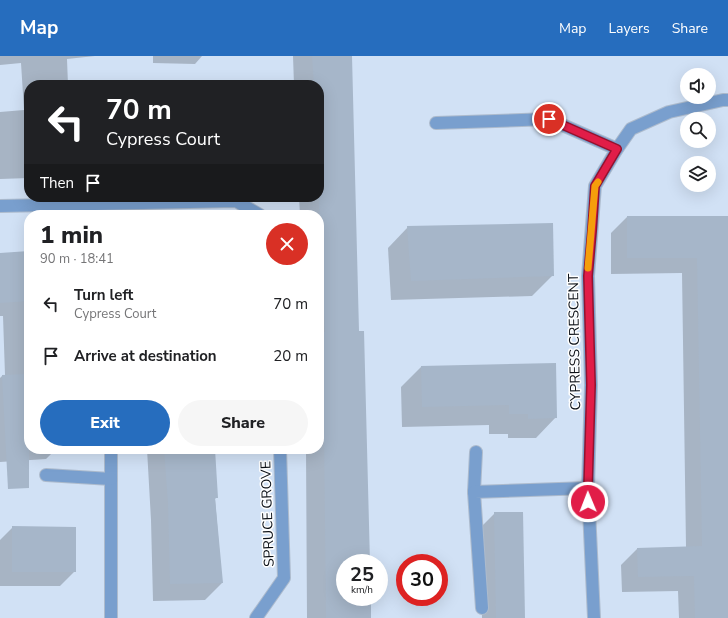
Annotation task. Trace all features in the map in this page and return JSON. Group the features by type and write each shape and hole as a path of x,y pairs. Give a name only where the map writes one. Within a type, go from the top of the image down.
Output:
{"street":[{"name":"CYPRESS CRESCENT","path":"594,618 588,488 591,385 588,276 595,186 631,129 669,112 728,100"},
{"path":"436,123 549,119 617,149"},
{"path":"0,206 189,202"},
{"path":"238,202 251,210"},
{"path":"476,452 474,492 482,608"},
{"path":"111,454 111,618"},
{"name":"SPRUCE GROVE","path":"256,618 284,578 280,454"},
{"path":"46,475 111,479"},
{"path":"474,492 588,488"}],"building":[{"path":"312,56 352,56 359,331 364,331 370,554 336,554 336,606 371,606 371,618 326,618 324,210 319,210 319,205 319,202 324,202 324,80 314,80"},
{"path":"627,216 728,216 728,618 695,618 694,576 638,577 637,548 702,546 697,258 627,258"},
{"path":"553,223 554,276 411,281 407,226"},
{"path":"24,251 24,301 0,303 0,253"},
{"path":"556,363 557,418 528,419 528,414 509,414 509,405 422,407 421,366"},
{"path":"24,374 24,454 29,454 29,488 8,489 2,375"},
{"path":"164,454 215,454 218,498 215,498 223,583 170,584 168,503"},
{"path":"494,512 523,512 525,618 496,618"},
{"path":"12,526 76,527 76,572 12,572"}],"slow traffic":[{"path":"588,268 595,186 598,182"}],"route":[{"path":"549,119 617,149 595,186 588,276 591,385 588,502"}]}
